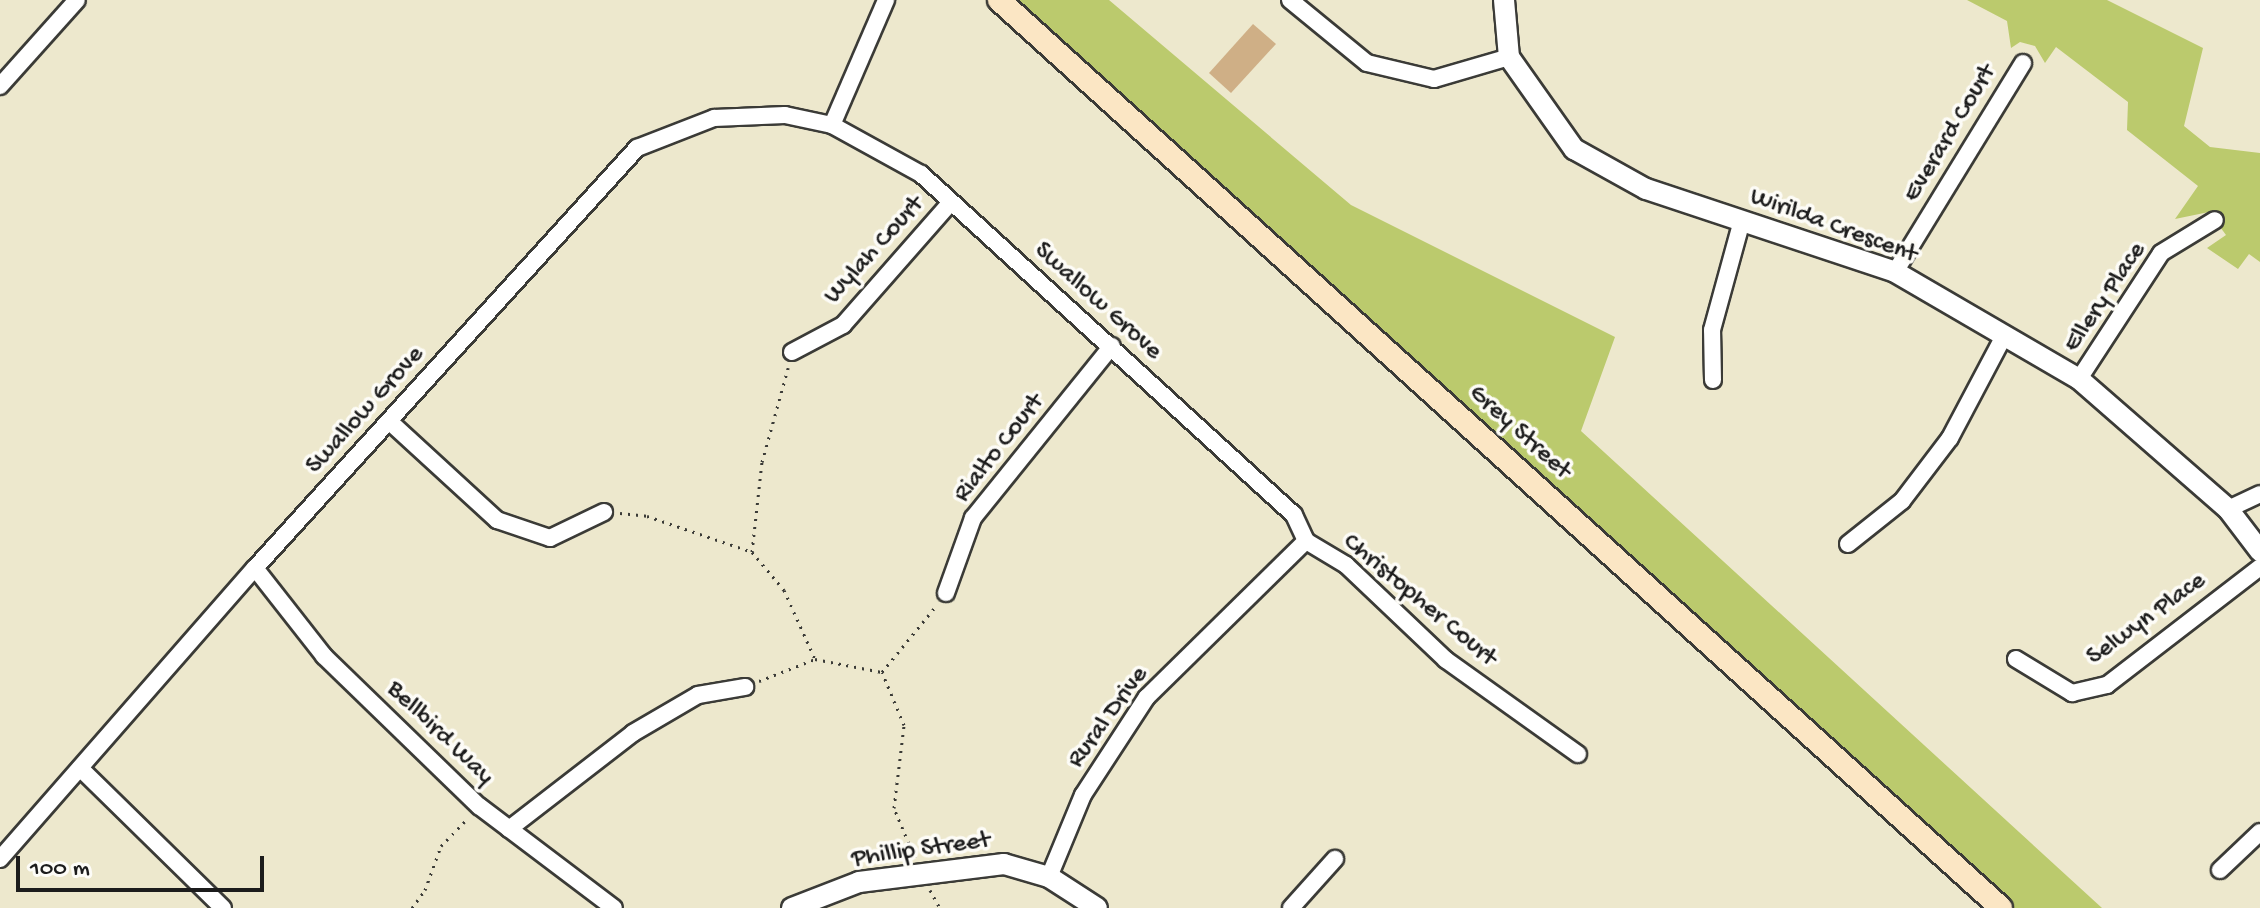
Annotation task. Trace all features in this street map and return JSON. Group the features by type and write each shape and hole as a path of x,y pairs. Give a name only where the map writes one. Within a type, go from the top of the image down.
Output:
{"main road":[{"name":"Grey Street","path":"999,0 2001,908"}],"street":[{"path":"0,86 77,0"},
{"path":"832,125 886,0"},
{"path":"1290,0 1367,63 1434,79 1509,57 1504,0"},
{"name":"Wirilda Crescent","path":"1509,57 1574,149 1646,189 1895,272 2079,379 2228,509 2260,551"},
{"name":"Everard Court","path":"1895,272 2023,63"},
{"name":"Swallow Grove","path":"0,859 255,568 637,148 714,118 785,115 832,125 921,174 1294,515 1306,541"},
{"name":"Wylah Court","path":"792,352 843,325 950,203"},
{"path":"1713,380 1712,330 1742,220"},
{"name":"Ellery Place","path":"2079,379 2161,253 2215,220"},
{"path":"1848,544 1902,501 1950,438 2004,336"},
{"name":"Rialto Court","path":"946,593 973,518 1112,346"},
{"path":"389,421 497,520 550,538 604,512"},
{"path":"2228,509 2260,494"},
{"name":"Christopher Court","path":"1306,541 1346,565 1446,660 1578,754"},
{"name":"Rural Drive","path":"1049,877 1083,795 1147,697 1306,541"},
{"name":"Selwyn Place","path":"2016,659 2072,693 2107,685 2260,567"},
{"name":"Bellbird Way","path":"255,568 324,656 479,806 614,908"},
{"path":"509,829 633,733 698,695 745,687"},
{"path":"80,768 223,908"},
{"path":"2220,870 2260,832"},
{"path":"1291,908 1335,859"},
{"name":"Phillip Street","path":"792,908 859,882 1004,864 1049,877 1097,908"}],"path":[{"path":"752,552 762,462 792,352"},
{"path":"604,512 647,516 752,552 784,590 815,659"},
{"path":"882,672 946,593"},
{"path":"745,687 815,659 882,672"},
{"path":"882,672 904,725 894,808 921,874"},
{"path":"412,908 425,890 441,846 479,806"}],"green space":[{"path":"1015,0 1109,0 1351,205 1615,337 1581,431 2102,908 2013,908"},
{"path":"1967,0 2107,0 2203,48 2184,126 2210,147 2260,153 2260,262 2249,254 2238,269 2207,248 2226,235 2209,212 2175,219 2198,186 2127,130 2128,102 2056,47 2045,63 2035,46 2020,42 2011,48 2007,21"}],"building":[{"path":"1253,24 1276,44 1231,93 1209,73"}]}
